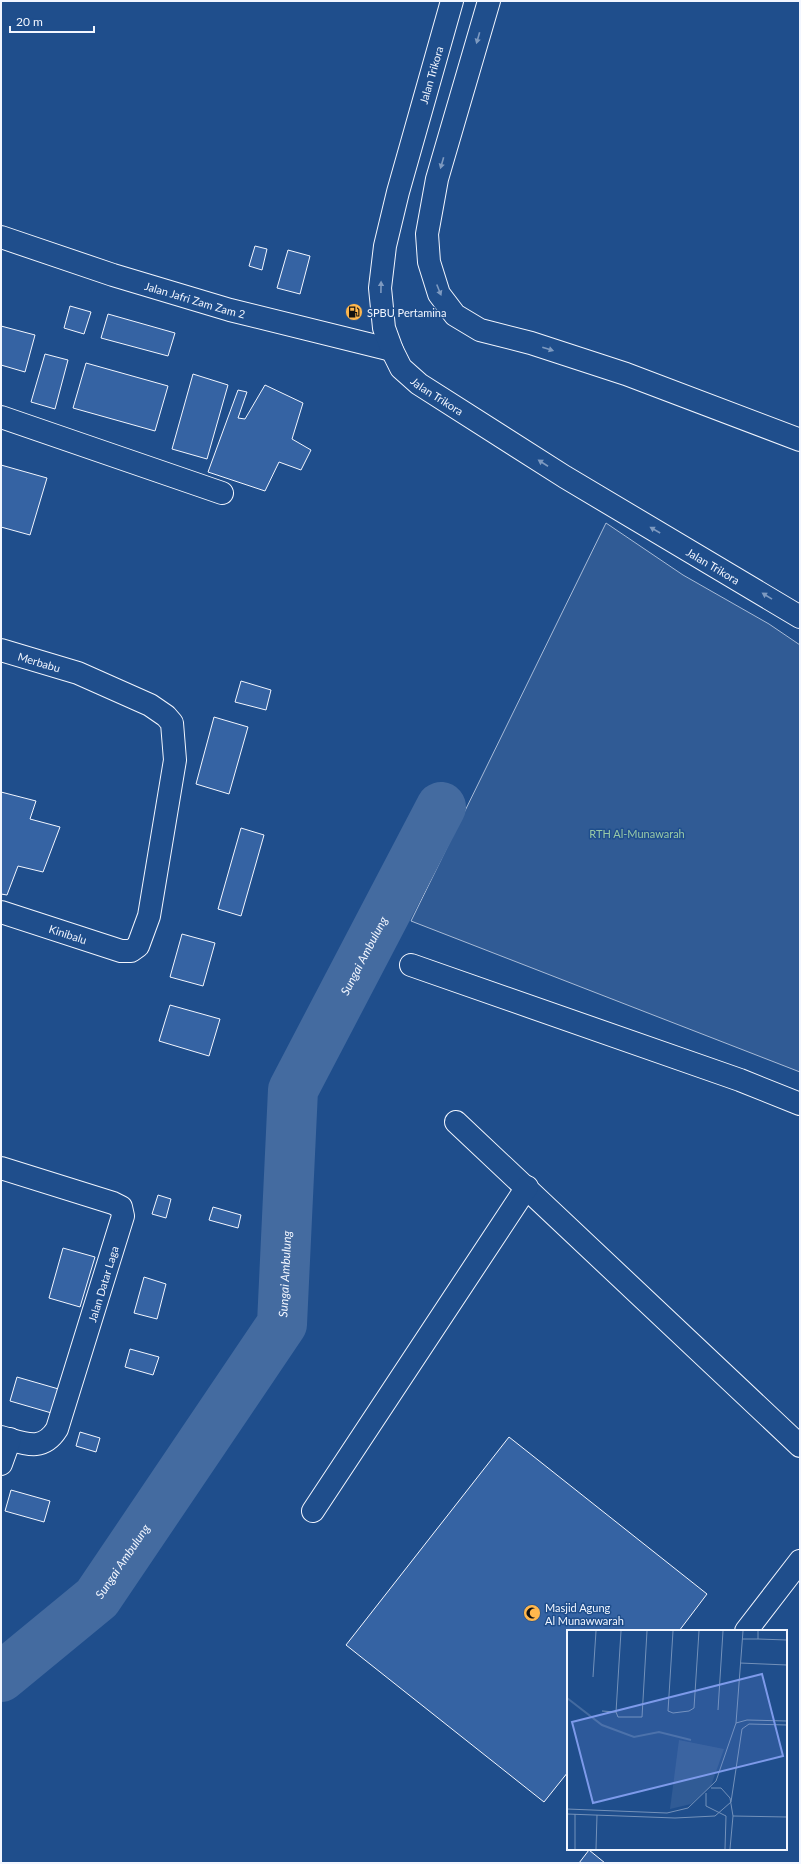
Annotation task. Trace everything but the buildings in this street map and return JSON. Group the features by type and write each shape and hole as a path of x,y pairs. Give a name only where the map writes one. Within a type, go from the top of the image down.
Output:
{"street":[{"name":"Jalan Trikora","path":"452,1 398,192 385,246 380,288 384,328 392,350 402,368 419,384 565,477 800,617"},
{"path":"489,1 437,179 427,234 429,262 440,294 455,315 480,330 531,343 626,374 800,440"},
{"name":"Jalan Jafri Zam Zam 2","path":"1,237 113,276 230,310 392,350"},
{"path":"1,417 222,493"},
{"name":"Merbabu","path":"1,650 78,673 150,705 166,716 172,723 175,760 150,908 144,933 138,946 134,949"},
{"name":"Kinibalu","path":"1,912 121,951 134,949"},
{"path":"411,965 740,1080 800,1104"},
{"path":"456,1122 800,1446"},
{"name":"Jalan Datar Laga","path":"1,1168 113,1203 120,1208 123,1216 57,1429 48,1441 40,1444 28,1444 5,1438"},
{"path":"313,1511 527,1188"},
{"path":"1,1464 5,1438"},
{"path":"747,1630 800,1561"}],"green space":[{"name":"RTH Al-Munawarah","path":"606,523 683,575 769,624 800,645 800,1072 411,921"}],"waterway":[{"name":"Sungai Ambulung","path":"1,1677 97,1598 282,1324 293,1090 441,807"}],"place":[{"name":"SPBU Pertamina","path":"354,312"},
{"name":"Masjid Agung Al Munawwarah","path":"532,1613"}]}
